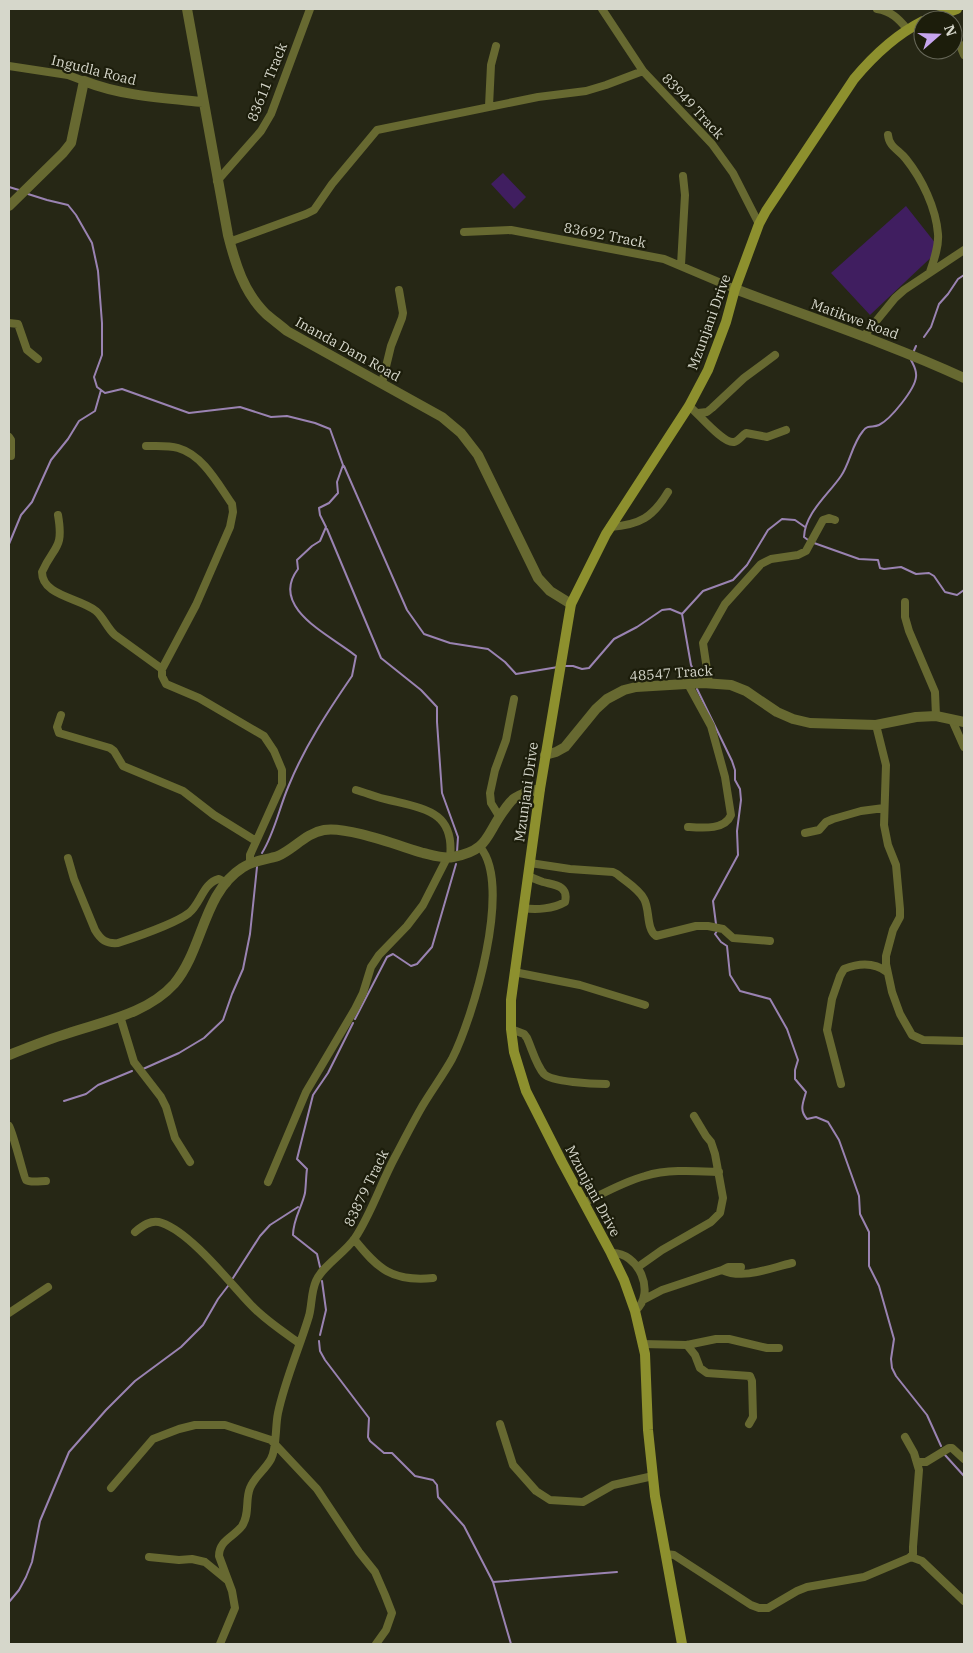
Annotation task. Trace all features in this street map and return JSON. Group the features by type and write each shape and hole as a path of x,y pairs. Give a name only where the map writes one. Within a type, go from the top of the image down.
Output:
{"main road":[{"name":"Mzunjani Drive","path":"682,1644 653,1476 648,1430 645,1354 635,1311 624,1280 526,1091 517,1065 511,1028 511,1000 523,908 545,755 571,604 610,527 689,406 717,348 735,289 759,224 766,211 854,79 869,61 907,29 913,26"}],"street":[{"name":"Inanda Dam Road","path":"187,9 229,242 246,288 265,313 287,331 442,418 461,433 478,455 538,578 550,591 571,604"},
{"name":"83611 Track","path":"217,181 261,131 271,114 310,9"},
{"name":"83949 Track","path":"602,9 643,71 712,144 733,174 759,224"},
{"path":"878,9 889,11 907,29"},
{"path":"489,106 491,66 496,46"},
{"name":"Ingudla Road","path":"9,66 68,75 109,90 143,96 203,102"},
{"path":"229,242 314,210 343,170 377,130 489,106 586,91 643,71"},
{"path":"9,206 63,154 71,143 84,81"},
{"path":"888,135 888,140 892,146 907,160 917,175 933,211 938,244 930,272"},
{"path":"681,265 685,195 683,176"},
{"name":"83692 Track","path":"464,232 511,230 664,259 735,289"},
{"path":"864,336 895,298 904,290 964,250"},
{"name":"Matikwe Road","path":"735,289 864,336 964,378"},
{"path":"382,383 392,340 403,313 399,290"},
{"path":"9,323 18,324 27,350 38,359"},
{"path":"698,413 707,412 744,378 775,355"},
{"path":"689,406 729,442 738,441 746,433 767,437 786,430"},
{"path":"9,437 11,440 10,456"},
{"path":"146,446 179,448 198,457 232,504 233,512 230,527 196,606 162,669 162,676 166,684 211,704 264,736 270,744 282,770 283,778 250,855 250,863"},
{"path":"610,527 624,526 645,519 658,508 668,492"},
{"path":"58,515 60,542 42,572 45,584 51,589 94,610 101,616 110,631 162,669"},
{"path":"709,683 703,643 725,604 761,564 777,557 801,554 808,548 823,520 829,518 835,520"},
{"path":"905,602 905,618 909,631 935,692 936,716"},
{"name":"48547 Track","path":"545,755 565,747 596,709 614,695 636,687 709,683 731,685 746,691 777,712 810,723 876,725 916,717 936,716 964,722"},
{"path":"688,684 711,726 730,797 732,814 723,825 700,828 688,827"},
{"path":"500,816 491,803 490,793 495,770 506,740 514,699"},
{"path":"61,715 57,727 58,733 110,748 123,766 183,791 214,815 256,841"},
{"path":"952,720 964,747"},
{"path":"876,725 886,765 885,834 896,865 900,914 886,956 887,972 895,1003 912,1035 923,1040 964,1041"},
{"path":"9,1054 136,1010 158,998 175,983 184,970 220,891 236,872 250,863 278,856 314,833 330,830 341,830 449,858 470,853 480,847 500,816 515,798 540,789"},
{"path":"268,1182 306,1092 355,1009 363,993 371,967 379,955 407,926 423,905 449,858 452,846 450,834 438,816 411,805 356,790"},
{"path":"805,833 819,830 826,822 833,819 861,811 884,808"},
{"name":"83879 Track","path":"229,1581 219,1556 219,1551 223,1543 241,1527 247,1511 249,1489 274,1452 280,1406 299,1342 309,1316 314,1284 322,1271 354,1239 422,1107 453,1057 474,1000 485,963 492,911 490,870 484,852 480,847"},
{"path":"68,858 74,879 95,930 99,937 107,943 118,944 180,918 191,910 209,884 214,880 219,879 227,882"},
{"path":"530,863 617,874 643,896 652,932 656,936 696,926 708,926 723,929 732,938 770,941"},
{"path":"523,908 537,910 558,905 565,902 566,898 560,885 540,881 528,876"},
{"path":"841,1084 827,1033 832,999 840,976 844,969 862,964 872,965 887,972"},
{"path":"514,972 580,985 645,1005"},
{"path":"120,1016 134,1062 161,1097 166,1106 175,1138 190,1162"},
{"path":"511,1028 524,1034 541,1070 548,1077 576,1081 581,1084 606,1084"},
{"path":"638,1267 662,1250 717,1218 723,1205 719,1172 711,1142 694,1116"},
{"path":"9,1126 20,1157 24,1177 29,1181 46,1181"},
{"path":"584,1203 646,1175 692,1170 719,1172"},
{"path":"134,1232 143,1225 155,1222 163,1223 174,1229 191,1242 220,1270 260,1314 299,1342"},
{"path":"354,1239 377,1266 384,1270 405,1278 433,1278"},
{"path":"611,1254 617,1253 622,1255 638,1267 644,1280 643,1300 640,1308 635,1311"},
{"path":"722,1270 731,1274 743,1275 792,1263"},
{"path":"643,1300 662,1290 728,1267 741,1267"},
{"path":"9,1313 48,1287"},
{"path":"642,1344 687,1345 716,1339 729,1339 767,1348 779,1348"},
{"path":"687,1345 695,1355 700,1368 707,1373 750,1376 752,1381 753,1417 749,1424"},
{"path":"500,1424 514,1465 536,1491 550,1500 583,1502 613,1484 653,1476"},
{"path":"111,1488 153,1440 179,1429 196,1425 225,1425 264,1437 274,1444 317,1489 359,1552 375,1572 392,1613 386,1630 376,1644"},
{"path":"905,1437 918,1462 915,1532 911,1556"},
{"path":"918,1462 926,1462 949,1448 952,1448 964,1459"},
{"path":"666,1554 676,1556 750,1605 765,1608 777,1604 796,1591 807,1587 864,1577 911,1556 922,1561 964,1601"},
{"path":"150,1557 179,1560 192,1559 205,1562 229,1581 235,1608 220,1644"}],"shaded area":[{"path":"503,173 526,197 514,209 491,184"},
{"path":"906,206 940,249 870,315 831,273"}],"waterway":[{"path":"9,187 19,190"},
{"path":"28,194 68,205 92,243 98,271 102,323 102,355 94,377 97,387 105,393 122,389 189,413 240,407 271,417 287,416 315,423 330,429 343,465 337,482 338,493 329,503 319,508 326,527 320,541 297,560 298,569 291,583 291,596 297,608 307,620 356,656 352,676 302,756 262,853"},
{"path":"924,337 931,327 939,304 958,279 964,275"},
{"path":"913,353 916,346"},
{"path":"808,540 804,537 808,520 841,476 859,436 867,428 879,425 890,417 911,389 916,375 911,360"},
{"path":"9,544 21,515 32,502 51,460 68,439 79,421 95,411 101,390"},
{"path":"344,466 407,610 424,634 450,643 488,649 505,662 516,674 558,667"},
{"path":"565,666 582,669 589,668 614,639 637,627 662,610 670,609 682,614 703,591 733,580 747,565 768,530 782,519 795,520 805,527"},
{"path":"327,529 381,658 421,690 437,707 442,793 458,837 457,852"},
{"path":"814,543 859,559 878,560 880,568 901,567 916,574 929,573 934,576 945,592 957,595 964,590"},
{"path":"682,614 691,665 697,677"},
{"path":"697,689 732,761 741,800 737,831 738,855 713,901 716,924"},
{"path":"355,1019 387,957 393,954 411,966 417,964 432,947 456,864"},
{"path":"143,1069 179,1053 204,1038 223,1020 243,969 250,934 257,867"},
{"path":"717,931 715,934 727,946 730,975 740,991 770,999 787,1029 798,1060 795,1079 806,1092 802,1106 803,1113 807,1119 816,1117 828,1122 839,1140 859,1196 860,1214 869,1232 869,1266 879,1286 894,1339 891,1359 892,1368 896,1376 927,1415 941,1446"},
{"path":"320,1267 317,1254 293,1235 294,1224 304,1198 307,1169 297,1159 313,1095 328,1073 353,1023"},
{"path":"64,1101 86,1094 98,1085 132,1071"},
{"path":"233,1278 260,1236 270,1225 298,1207"},
{"path":"320,1335 326,1310 322,1281"},
{"path":"9,1602 19,1590 26,1577 32,1562 40,1521 69,1452 135,1381 181,1347 203,1325 228,1286"},
{"path":"319,1341 320,1351 325,1360 369,1418 368,1437 370,1441 384,1453 392,1453 415,1476 433,1480 437,1485 438,1497 464,1526 493,1582 511,1644"},
{"path":"945,1455 964,1476"},
{"path":"493,1582 617,1572"}]}
